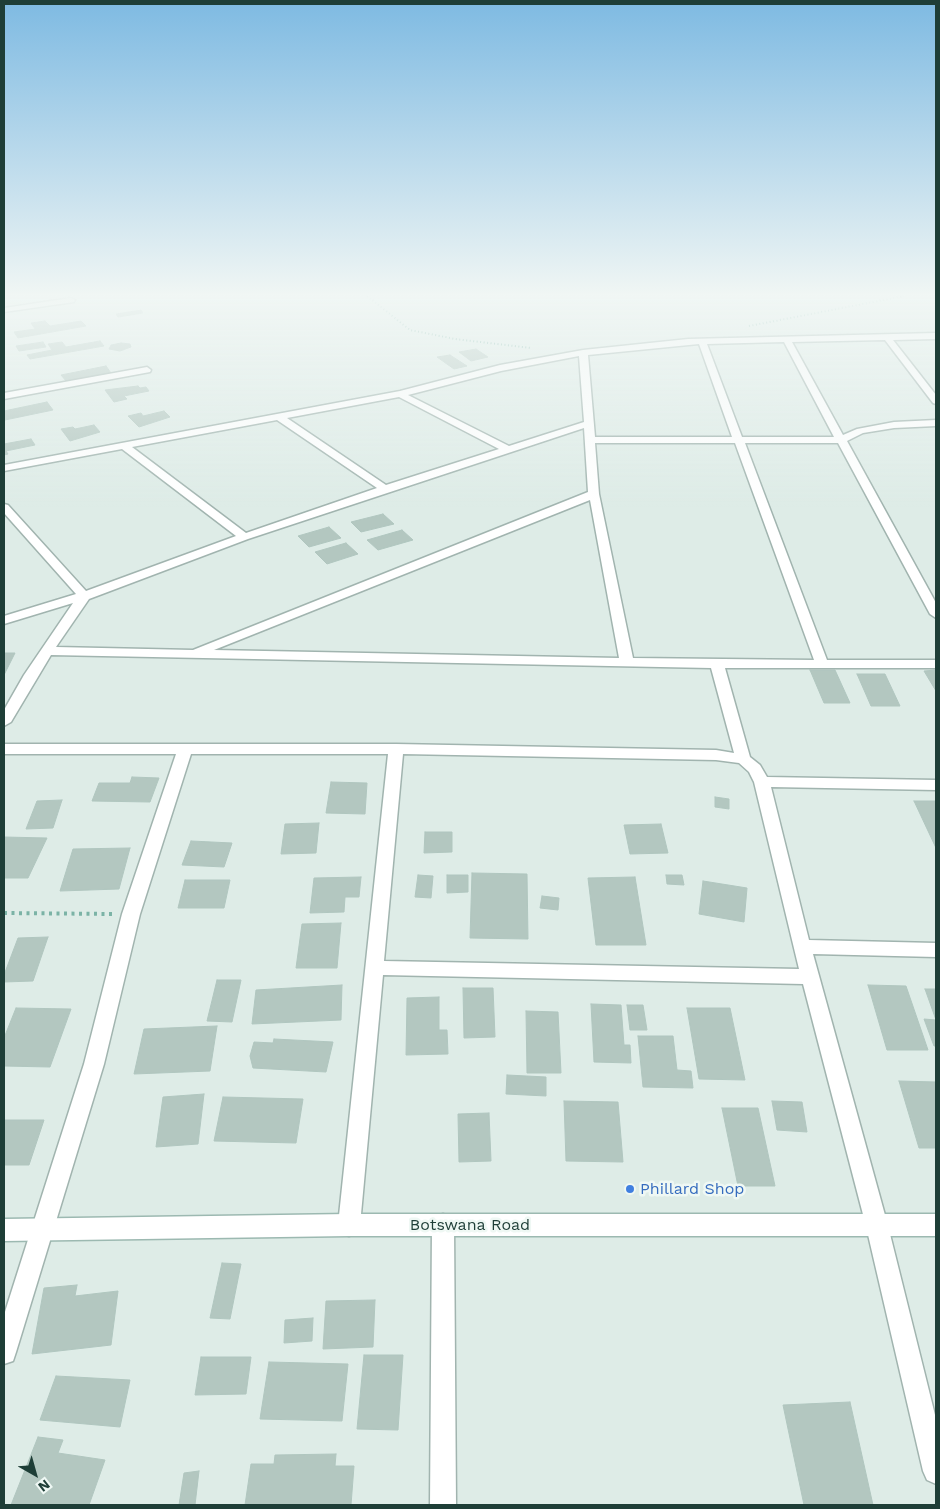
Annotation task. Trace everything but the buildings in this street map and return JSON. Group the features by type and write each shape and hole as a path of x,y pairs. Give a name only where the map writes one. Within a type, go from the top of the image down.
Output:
{"street":[{"path":"4,468 400,394 509,366"},
{"path":"584,366 594,494 626,662"},
{"path":"711,366 822,664"},
{"path":"801,366 936,614"},
{"path":"910,366 936,401"},
{"path":"4,396 147,370"},
{"path":"400,394 509,450"},
{"path":"278,416 385,489"},
{"path":"589,440 841,440 860,431 894,425 936,423"},
{"path":"4,620 84,596 244,537 385,489 588,424"},
{"path":"122,445 244,537"},
{"path":"192,654 594,494"},
{"path":"4,507 84,596"},
{"path":"4,722 47,651 84,596"},
{"path":"47,651 717,664 936,664"},
{"path":"717,664 743,760"},
{"path":"4,748 396,749 716,755 743,760 755,769 762,782 808,977 877,1226 936,1471"},
{"path":"4,1352 94,1064 131,914 185,749"},
{"path":"349,1225 396,749"},
{"path":"762,782 936,785"},
{"path":"802,947 936,950"},
{"path":"374,968 808,977"},
{"name":"Botswana Road","path":"4,1230 349,1225 936,1225"},
{"path":"443,1225 444,1505"}],"path":[{"path":"4,912 131,914"}],"place":[{"name":"Phillard Shop","path":"630,1189"}]}
